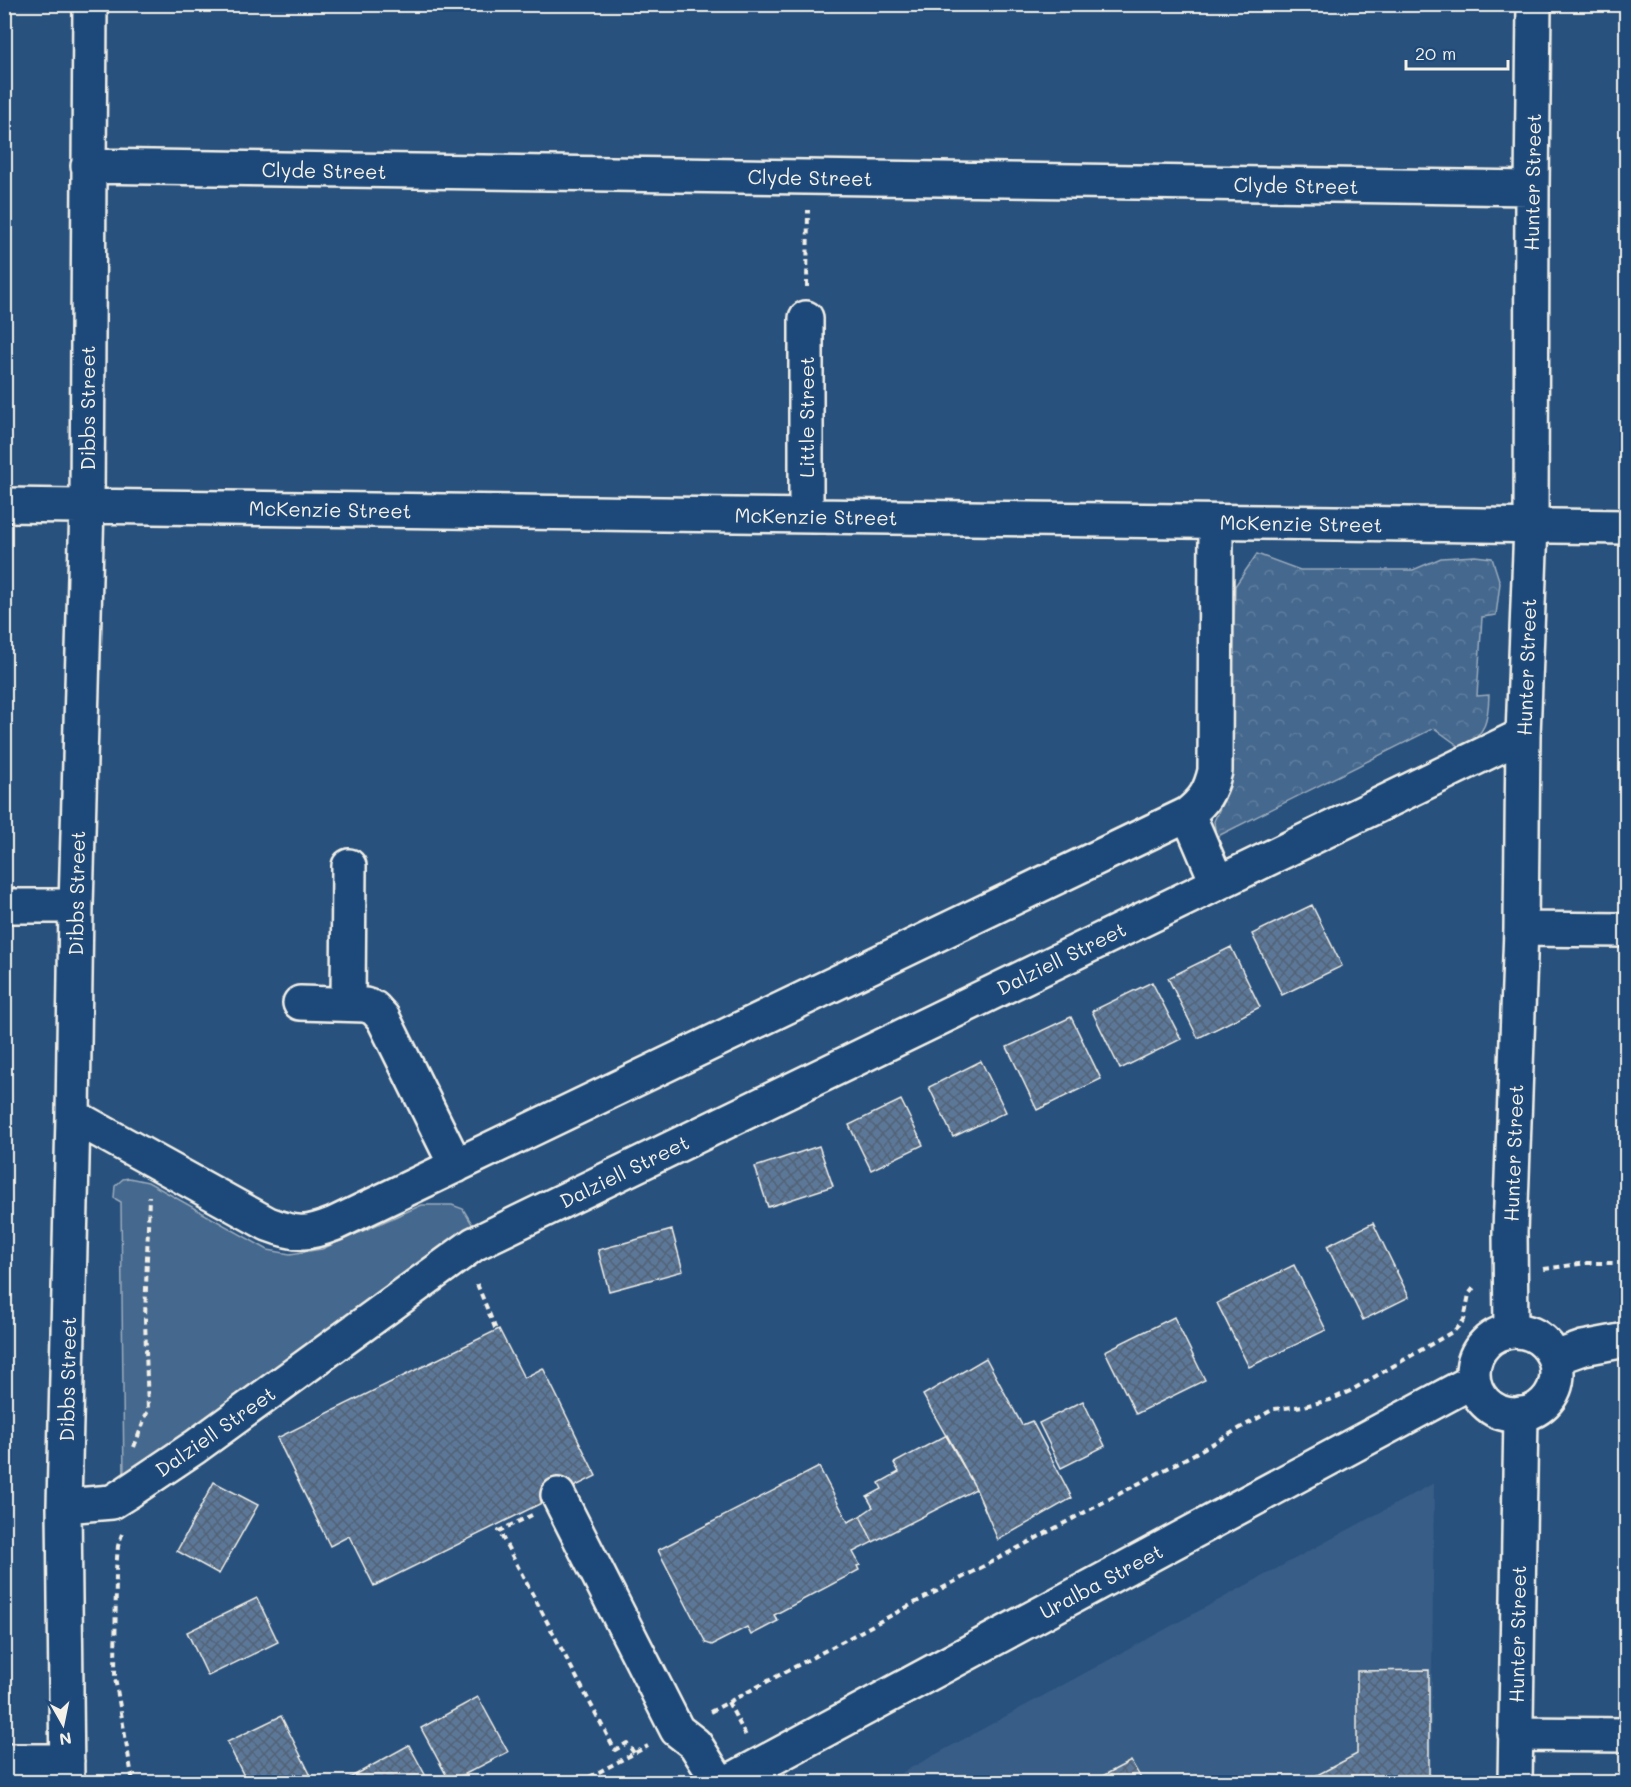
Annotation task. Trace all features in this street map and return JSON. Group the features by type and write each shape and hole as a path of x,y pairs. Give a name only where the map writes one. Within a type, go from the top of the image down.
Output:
{"street":[{"name":"Dibbs Street","path":"67,1772 64,1506 87,505 90,4"},
{"name":"Hunter Street","path":"1511,1330 1510,1232 1521,929 1523,735 1531,526 1534,4"},
{"name":"Clyde Street","path":"88,166 1532,188"},
{"name":"Little Street","path":"806,318 806,516"},
{"name":"McKenzie Street","path":"4,505 1626,527"},
{"path":"74,1116 268,1224 285,1231 301,1233 317,1231 1188,814 1201,804 1211,788 1215,771 1216,522"},
{"name":"Dalziell Street","path":"64,1506 112,1502 204,1440 474,1244 1523,735"},
{"path":"1188,814 1217,882"},
{"path":"348,1004 349,866"},
{"path":"4,906 76,906"},
{"path":"1521,929 1626,930"},
{"path":"300,1003 364,1005 374,1008 383,1018 456,1166"},
{"path":"1511,1330 1538,1337 1548,1346 1555,1358 1558,1370 1551,1395 1533,1411 1521,1414 1508,1414 1485,1403 1477,1393 1473,1381 1472,1367 1477,1353 1485,1342 1497,1334 1511,1330"},
{"path":"1555,1358 1584,1348 1626,1340"},
{"name":"Uralba Street","path":"728,1782 1473,1381"},
{"name":"Hunter Street","path":"1515,1782 1521,1414"},
{"path":"547,1504 677,1730 694,1744 719,1782"},
{"path":"1515,1734 1626,1736"},
{"path":"4,1761 67,1772"}],"path":[{"path":"806,318 809,177"},
{"path":"1541,1270 1586,1263 1626,1263"},
{"path":"474,1277 496,1330"},
{"path":"768,1680 1153,1476 1274,1409 1330,1400 1350,1391 1454,1331 1464,1320 1469,1294 1477,1284"},
{"path":"547,1504 499,1531 615,1750 627,1743 634,1753"},
{"path":"728,1702 748,1739"}],"shaded area":[{"path":"1434,1483 1431,1782 885,1782 1028,1704"}],"green space":[{"path":"1257,554 1300,570 1413,570 1441,558 1475,556 1492,558 1500,583 1496,615 1482,617 1477,696 1489,695 1484,726 1477,737 1463,749 1434,728 1216,837 1214,821 1230,787 1235,586"},
{"path":"123,1179 148,1182 268,1250 290,1254 322,1249 422,1205 452,1205 463,1209 474,1227 124,1481 121,1202 114,1198 115,1186"}],"building":[{"path":"1312,905 1342,966 1282,995 1252,934"},
{"path":"1231,947 1260,1007 1198,1038 1168,978"},
{"path":"1152,982 1181,1039 1120,1069 1092,1011"},
{"path":"1071,1017 1101,1079 1037,1110 1007,1047"},
{"path":"981,1061 1006,1112 953,1137 929,1087"},
{"path":"901,1100 923,1145 871,1170 849,1125"},
{"path":"819,1146 833,1186 768,1207 755,1167"},
{"path":"1373,1223 1409,1297 1363,1320 1327,1246"},
{"path":"672,1230 683,1271 609,1291 598,1250"},
{"path":"1294,1265 1326,1330 1249,1367 1217,1303"},
{"path":"1174,1317 1205,1380 1136,1414 1105,1351"},
{"path":"499,1329 524,1378 543,1368 596,1476 374,1586 349,1536 330,1546 277,1438"},
{"path":"986,1358 1022,1425 1032,1421 1072,1498 998,1540 976,1489 923,1395"},
{"path":"1083,1401 1105,1446 1061,1468 1039,1423"},
{"path":"947,1435 976,1489 873,1542 860,1516 873,1507 867,1497 882,1489 879,1483 899,1472 894,1463"},
{"path":"819,1467 848,1522 860,1516 873,1542 853,1552 860,1565 857,1566 859,1570 774,1615 778,1621 751,1635 747,1627 712,1645 706,1643 658,1550"},
{"path":"214,1482 258,1505 219,1574 177,1551"},
{"path":"257,1598 278,1642 208,1676 187,1632"},
{"path":"1429,1670 1429,1782 1304,1782 1357,1754 1357,1671"},
{"path":"478,1697 508,1752 450,1782 421,1728"},
{"path":"281,1716 314,1782 247,1782 227,1742"},
{"path":"409,1745 429,1782 344,1782 344,1781"},
{"path":"1131,1761 1143,1782 1091,1782"}]}
